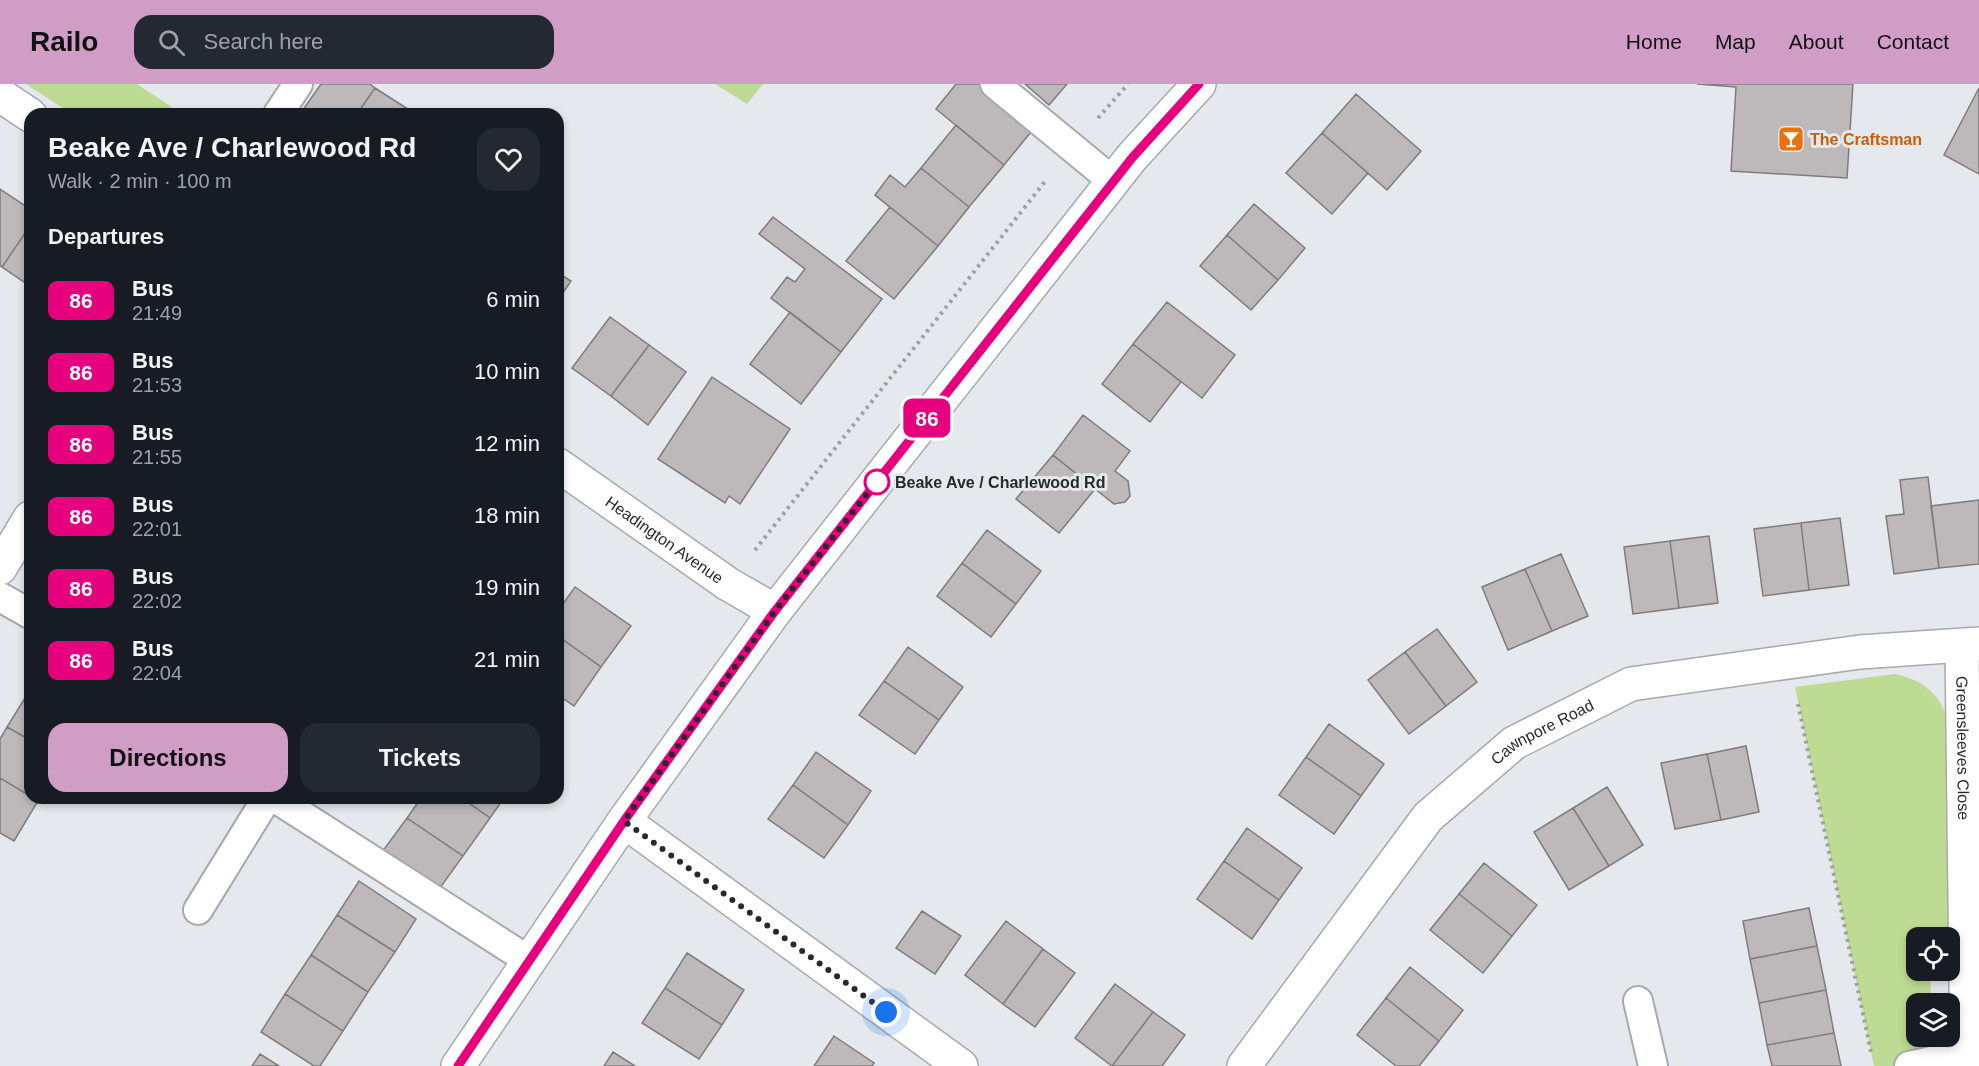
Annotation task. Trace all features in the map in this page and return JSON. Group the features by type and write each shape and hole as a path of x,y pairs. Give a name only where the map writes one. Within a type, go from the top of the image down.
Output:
{"street":[{"path":"458,1066 624,821 775,611 1132,158 1199,84"},
{"path":"0,95 24,111"},
{"name":"Headington Avenue","path":"564,469 728,584 775,611"},
{"path":"0,568 24,528"},
{"name":"Cawnpore Road","path":"1244,1066 1428,817 1514,744 1631,684 1860,652 1971,645"},
{"name":"Greensleeves Close","path":"1971,645 1971,1058"},
{"path":"624,821 962,1066"}],"lane":[{"path":"282,108 298,84"},
{"path":"995,84 1113,182"},
{"path":"0,597 24,611"},
{"path":"198,910 263,804"},
{"path":"284,804 528,960"},
{"path":"1638,1001 1653,1066"},
{"path":"1909,1066 1971,1058"}],"path":[{"path":"728,584 1071,148 1128,84"},
{"path":"1789,662 1871,1054"}],"green space":[{"path":"26,84 137,84 173,108 63,108"},
{"path":"715,84 763,84 747,104"},
{"path":"1895,674 1915,681 1930,691 1942,705 1950,724 1950,927 1906,927 1906,981 1930,981 1931,993 1906,993 1906,1047 1931,1047 1932,1066 1874,1066 1795,687"}],"building":[{"path":"321,84 370,84 375,88 361,108 304,108"},
{"path":"956,84 992,84 1039,122 1004,165 936,109"},
{"path":"1025,84 1067,84 1049,105"},
{"name":"The Craftsman","path":"1697,84 1853,84 1847,178 1731,171 1736,87"},
{"path":"375,88 406,108 361,108"},
{"path":"1979,88 1979,174 1944,155"},
{"path":"1356,94 1421,151 1387,190 1322,133"},
{"path":"956,125 1004,165 969,207 921,168"},
{"path":"1322,133 1368,173 1332,214 1286,173"},
{"path":"921,168 969,207 938,246 875,195 890,175 905,187"},
{"path":"0,189 24,205 24,235 2,267 0,266"},
{"path":"1254,204 1305,248 1278,280 1227,235"},
{"path":"890,207 938,246 894,299 846,261"},
{"path":"773,217 882,299 841,352 771,298 787,277 795,282 805,269 759,234"},
{"path":"24,235 24,282 2,267"},
{"path":"1227,235 1278,280 1251,310 1200,266"},
{"path":"564,277 571,281 564,291"},
{"path":"1167,302 1235,355 1202,398 1133,344"},
{"path":"790,312 841,352 801,404 750,364"},
{"path":"610,317 649,345 611,396 572,368"},
{"path":"1133,344 1181,382 1150,422 1102,384"},
{"path":"649,345 686,372 648,425 611,396"},
{"path":"712,377 790,429 740,504 729,496 725,503 658,459"},
{"path":"1083,415 1130,451 1115,471 1128,481 1130,496 1125,502 1114,504 1053,455"},
{"path":"1053,455 1095,489 1059,533 1016,499"},
{"path":"1928,477 1939,568 1894,574 1886,516 1904,514 1900,480"},
{"path":"1979,500 1979,564 1939,568 1931,506"},
{"path":"1840,518 1849,585 1809,590 1801,523"},
{"path":"1801,523 1809,590 1763,596 1754,529"},
{"path":"987,530 1041,571 1016,604 962,563"},
{"path":"1709,536 1718,603 1679,608 1670,541"},
{"path":"1670,541 1679,608 1633,614 1624,547"},
{"path":"1561,554 1588,616 1552,631 1525,569"},
{"path":"962,563 1016,604 991,637 937,596"},
{"path":"1525,569 1552,631 1508,650 1482,587"},
{"path":"575,587 631,626 601,667 564,640 564,603"},
{"path":"1437,629 1477,682 1446,706 1405,652"},
{"path":"564,640 601,667 574,706 564,699"},
{"path":"908,647 963,687 939,720 884,681"},
{"path":"1405,652 1446,706 1409,734 1368,680"},
{"path":"884,681 939,720 915,754 859,715"},
{"path":"24,700 24,737 7,727"},
{"path":"1329,724 1384,764 1361,796 1306,757"},
{"path":"7,727 24,737 24,792 0,778 0,739"},
{"path":"1746,746 1759,812 1721,820 1707,754"},
{"path":"816,752 871,791 848,825 793,785"},
{"path":"1707,754 1721,820 1675,829 1661,763"},
{"path":"1306,757 1361,796 1334,834 1279,795"},
{"path":"0,778 24,792 24,804 36,804 14,841 0,833"},
{"path":"793,785 848,825 824,858 768,819"},
{"path":"1607,787 1643,845 1609,866 1573,808"},
{"path":"417,804 470,804 490,818 463,856 407,818"},
{"path":"470,804 500,804 490,818"},
{"path":"1573,808 1609,866 1569,890 1534,832"},
{"path":"407,818 463,856 437,892 382,852"},
{"path":"1247,828 1302,868 1279,900 1224,861"},
{"path":"1224,861 1279,900 1252,939 1197,899"},
{"path":"1484,863 1537,905 1512,936 1459,894"},
{"path":"359,881 416,919 395,952 337,915"},
{"path":"1459,894 1512,936 1483,973 1430,930"},
{"path":"1809,908 1817,946 1750,959 1743,921"},
{"path":"922,911 961,936 935,974 896,948"},
{"path":"337,915 395,952 368,992 311,955"},
{"path":"1006,921 1043,949 1003,1004 965,975"},
{"path":"1817,946 1826,990 1759,1003 1750,959"},
{"path":"1043,949 1075,973 1035,1027 1003,1004"},
{"path":"687,953 744,990 722,1025 665,988"},
{"path":"311,955 368,992 343,1031 285,994"},
{"path":"1410,967 1463,1010 1439,1041 1386,998"},
{"path":"1115,984 1153,1012 1112,1066 1075,1038"},
{"path":"665,988 722,1025 699,1059 642,1023"},
{"path":"1826,990 1834,1033 1767,1045 1759,1003"},
{"path":"285,994 343,1031 320,1066 314,1066 261,1032"},
{"path":"1386,998 1439,1041 1419,1066 1396,1066 1357,1035"},
{"path":"1153,1012 1185,1035 1162,1066 1112,1066"},
{"path":"1834,1033 1841,1066 1772,1066 1767,1045"},
{"path":"834,1036 874,1063 872,1066 814,1066"},
{"path":"613,1052 635,1066 604,1066"},
{"path":"260,1054 279,1066 252,1066"}],"bus line":[{"name":"86","path":"458,1066 624,821 775,611 1132,158 1199,84"}],"place":[{"name":"The Craftsman","path":"1791,139"},
{"name":"Beake Ave / Charlewood Rd","path":"877,482"}],"route":[{"path":"877,482 878,480 775,611 624,821 886,1012"}]}
